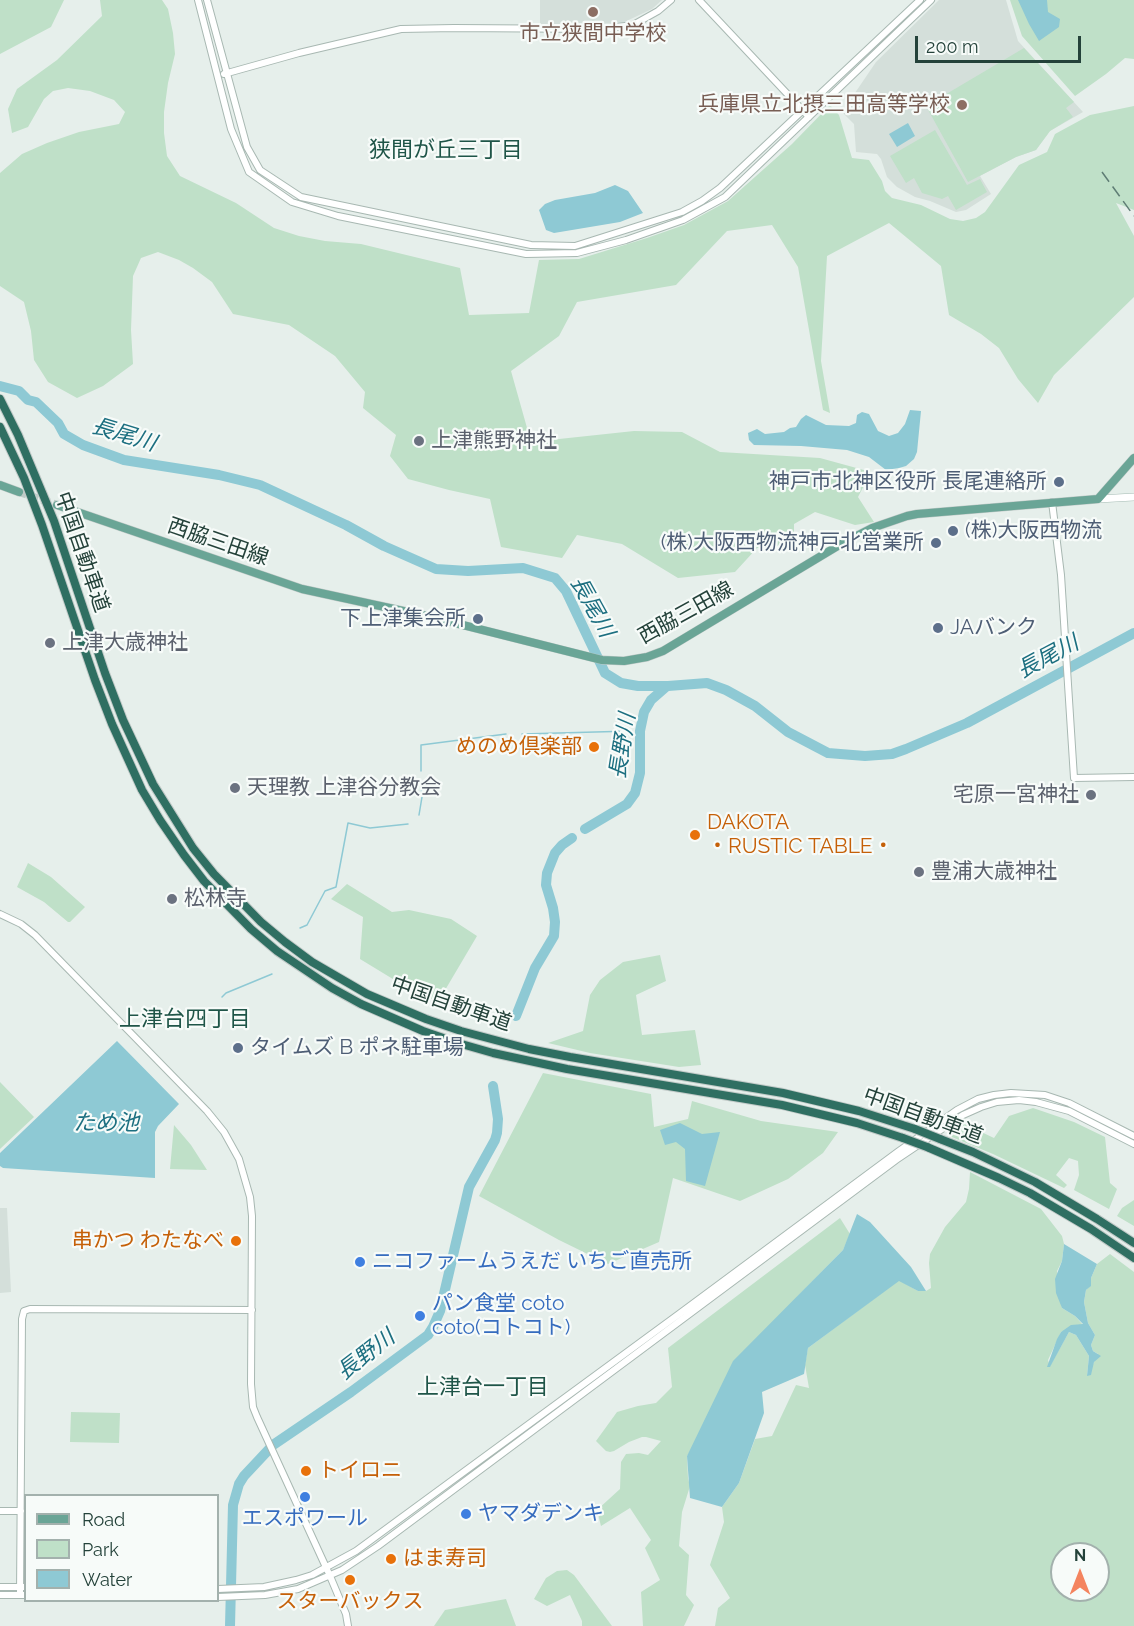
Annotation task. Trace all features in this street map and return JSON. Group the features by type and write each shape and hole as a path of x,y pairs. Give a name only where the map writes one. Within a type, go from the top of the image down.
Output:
{"highway":[{"name":"中国自動車道","path":"1,400 27,454 54,521 105,674 123,720 153,784 193,848 214,874 261,922 285,942 312,962 367,994 461,1031 570,1057 803,1097 859,1111 915,1129 973,1152 1035,1182 1134,1243"},
{"name":"中国自動車道","path":"0,427 24,478 42,525 112,724 142,790 160,820 204,881 251,929 277,951 332,988 361,1004 402,1023 458,1043 567,1069 782,1105 857,1123 903,1138 1030,1193 1091,1229 1134,1258"}],"main road":[{"path":"1098,499 1134,458"},
{"path":"0,485 19,492"},
{"path":"1098,499 1134,496"},
{"name":"西脇三田線","path":"57,505 302,589 614,661 636,660 663,651 841,544 889,522 917,514 1098,499"}],"street":[{"path":"198,0 231,129 249,172 292,202 338,216 526,254 577,253 626,240 683,220 725,197 931,0"},
{"path":"207,0 240,128 247,147 260,170 301,197 531,245 575,246 682,212 720,188 920,0"},
{"path":"218,76 299,53 401,29 602,29 633,25 658,11 670,0"},
{"path":"699,0 809,117"},
{"path":"1052,502 1061,575 1074,778 1134,777"},
{"path":"0,914 21,924 34,935 207,1111 224,1132 239,1159 250,1197 252,1216 251,1393 253,1407 330,1576 346,1614 348,1626"},
{"path":"219,1589 264,1587 296,1580 312,1575 356,1551 899,1150 957,1110 978,1099 1011,1093 1045,1095 1069,1103 1134,1136"},
{"path":"219,1597 265,1595 298,1588 342,1570 378,1546 896,1160 963,1114 997,1102 1036,1101 1069,1111 1134,1144"},
{"path":"0,1595 23,1595 21,1511 22,1319 24,1311 30,1309 252,1310"},
{"path":"0,1511 21,1511"},
{"path":"0,1587 23,1587"}],"shaded area":[{"name":"市立狭間中学校","path":"540,0 662,0 652,9 618,25 540,24"},
{"name":"兵庫県立北摂三田高等学校","path":"939,0 1006,0 1018,41 1083,112 1050,131 1036,150 1016,157 980,176 991,194 966,210 956,212 915,197 897,187 887,177 877,154 856,152 854,124 842,112 876,62"},
{"path":"0,1208 7,1208 11,1292 0,1293"}],"green space":[{"path":"0,0 64,0 51,27 0,54"},
{"path":"100,0 162,0 168,9 175,54 168,83 164,133 167,156 180,176 236,203 274,228 325,241 361,244 460,268 469,315 529,313 539,260 579,259 647,238 684,225 728,201 792,144 830,105 839,115 852,158 869,160 882,181 885,191 892,198 921,205 950,219 963,221 976,218 985,212 1019,165 1047,152 1055,134 1090,115 1134,106 1134,210 1116,203 1134,236 1134,297 1054,375 1038,403 1018,379 999,348 949,315 941,266 889,223 827,256 821,361 830,413 823,410 798,267 772,225 727,231 676,285 577,302 559,336 511,371 531,442 634,431 682,432 720,452 820,458 871,472 858,497 874,522 855,525 815,512 794,524 794,544 757,548 735,572 678,578 622,544 577,535 562,558 501,547 490,499 408,479 390,456 396,435 363,408 365,392 335,356 289,325 233,314 212,282 179,260 158,252 141,258 133,276 131,330 133,364 103,386 77,398 48,382 34,360 31,331 24,302 0,286 0,173 22,154 47,143 79,132 119,124 125,112 114,100 90,91 68,88 53,91 44,99 28,127 12,133 8,109 17,89 57,60 102,16"},
{"path":"1010,0 1134,0 1134,59 1125,58 1075,96 1022,36"},
{"path":"1024,48 1074,102 1066,108 1073,117 1050,131 1036,150 1016,157 968,182 926,106"},
{"path":"935,130 967,185 980,179 987,192 956,210 948,196 942,199 922,193 914,178 906,183 890,156"},
{"path":"28,863 51,877 85,907 70,922 44,902 17,887"},
{"path":"347,884 392,912 409,910 451,919 477,936 438,1002 406,987 360,959 363,917 331,899"},
{"path":"660,955 666,981 636,995 642,1035 695,1030 701,1065 679,1067 590,1053 548,1043 583,1031 590,995 600,980 623,962"},
{"path":"543,1073 651,1094 654,1127 688,1119 692,1101 761,1121 838,1132 823,1153 788,1179 740,1201 673,1178 659,1242 608,1264 479,1196"},
{"path":"0,1082 34,1117 0,1149"},
{"path":"1033,1108 1074,1122 1105,1137 1110,1183 1117,1189 1109,1209 1074,1190 1079,1175 1078,1161 1069,1158 1056,1175 1067,1185 1064,1188 947,1135 962,1123 994,1138 1009,1116"},
{"path":"174,1125 191,1145 207,1170 170,1169"},
{"path":"970,1172 1041,1209 1062,1236 1064,1244 1062,1261 1057,1271 1062,1308 1075,1316 1083,1325 1061,1332 1048,1360 1050,1366 1069,1332 1076,1335 1089,1356 1087,1376 1098,1354 1093,1351 1091,1345 1095,1335 1088,1323 1084,1302 1086,1290 1091,1285 1091,1278 1097,1264 1110,1254 1134,1272 1134,1626 715,1626 718,1608 730,1598 710,1565 724,1522 722,1507 739,1483 755,1439 772,1436 796,1385 809,1388 805,1365 808,1348 899,1280 918,1291 931,1288 930,1254 945,1227 966,1202"},
{"path":"1134,1200 1134,1226 1117,1216 1122,1208"},
{"path":"840,1218 850,1234 843,1250 799,1295 687,1456 690,1486 682,1512 679,1546 689,1555 686,1595 694,1605 684,1626 643,1626 641,1592 660,1580 645,1548 651,1540 630,1508 601,1526 597,1510 620,1489 621,1462 626,1454 648,1455 661,1441 642,1437 610,1452 596,1441 617,1412 656,1403 672,1387 668,1348"},
{"path":"71,1412 120,1413 119,1443 70,1442"},
{"path":"567,1570 574,1575 612,1626 582,1626 582,1621 570,1595 547,1606 534,1599 546,1578 557,1571"},
{"path":"506,1599 516,1626 434,1626 445,1610"}],"water":[{"path":"1018,0 1047,0 1048,12 1060,19 1059,27 1039,41"},
{"path":"908,123 915,136 897,147 889,134"},
{"path":"615,185 628,191 643,213 620,222 554,233 546,230 539,210 545,204 595,193"},
{"path":"910,410 921,411 917,452 914,459 906,466 899,468 886,470 869,457 847,450 754,445 749,440 748,433 757,429 765,434 784,432 796,427 806,415 826,425 849,426 856,423 857,415 862,412 869,414 878,431 889,436 898,433 905,424"},
{"name":"ため池","path":"117,1041 179,1104 155,1132 155,1178 0,1166 0,1153"},
{"path":"680,1123 702,1134 720,1132 705,1186 686,1181 685,1149 676,1142 665,1145 660,1130"},
{"path":"857,1214 870,1222 911,1267 926,1291 918,1291 899,1281 808,1348 804,1374 762,1392 764,1413 739,1483 722,1507 690,1498 687,1456 733,1361 843,1250"},
{"path":"1064,1244 1097,1264 1091,1278 1091,1286 1086,1290 1084,1302 1088,1323 1095,1335 1091,1345 1093,1351 1101,1356 1094,1362 1091,1375 1087,1376 1089,1356 1076,1335 1069,1332 1050,1367 1047,1367 1061,1332 1071,1325 1083,1324 1062,1308 1056,1293 1055,1279 1062,1261"}],"waterway":[{"name":"長尾川","path":"0,386 19,391 28,400 36,402 58,423 64,434 83,445 124,460 219,475 260,485 436,569 468,571 523,568 555,578 566,591 605,673 621,683 638,686 707,683 726,690 755,706 788,732 828,753 865,756 892,754 906,749 967,723 1134,633"},
{"name":"長野川","path":"585,829 627,804 635,793 640,773 640,731 644,712 651,700 667,686"},
{"path":"522,734 632,731"},
{"path":"421,771 421,745 506,734"},
{"path":"419,815 422,797 421,783"},
{"path":"300,928 307,925 325,891 336,887 348,823 370,828 408,824"},
{"name":"長野川","path":"516,1016 535,968 554,936 555,922 546,885 547,873 555,853 572,838"},
{"path":"222,997 226,993 272,974"},
{"name":"長野川","path":"230,1626 233,1505 239,1484 273,1445 351,1392 428,1335 440,1311 469,1187 497,1133 498,1119 493,1086"}],"tunnel":[{"path":"19,492 57,505"}],"railway":[{"path":"1102,172 1134,216"}],"place":[{"name":"市立狭間中学校","path":"593,12"},
{"name":"兵庫県立北摂三田高等学校","path":"962,105"},
{"name":"上津熊野神社","path":"419,441"},
{"name":"神戸市北神区役所 長尾連絡所","path":"1059,482"},
{"name":"(株)大阪西物流","path":"953,531"},
{"name":"(株)大阪西物流神戸北営業所","path":"936,543"},
{"name":"下上津集会所","path":"478,619"},
{"name":"JAバンク","path":"938,628"},
{"name":"上津大歳神社","path":"50,643"},
{"name":"めのめ倶楽部","path":"594,747"},
{"name":"天理教 上津谷分教会","path":"235,788"},
{"name":"宅原一宮神社","path":"1091,795"},
{"name":"DAKOTA ・RUSTIC TABLE・","path":"695,835"},
{"name":"豊浦大歳神社","path":"919,872"},
{"name":"松林寺","path":"172,899"},
{"name":"タイムズ B ポネ駐車場","path":"238,1048"},
{"name":"串かつ わたなべ","path":"236,1241"},
{"name":"ニコファームうえだ いちご直売所","path":"360,1262"},
{"name":"パン食堂 coto coto(コトコト)","path":"420,1316"},
{"name":"トイロニ","path":"306,1471"},
{"name":"エスポワール","path":"305,1497"},
{"name":"ヤマダデンキ","path":"466,1514"},
{"name":"はま寿司","path":"391,1559"},
{"name":"スターバックス","path":"350,1580"}],"district":[{"name":"狭間が丘三丁目","path":"446,150"},
{"name":"上津台四丁目","path":"185,1019"},
{"name":"上津台一丁目","path":"483,1387"}]}
